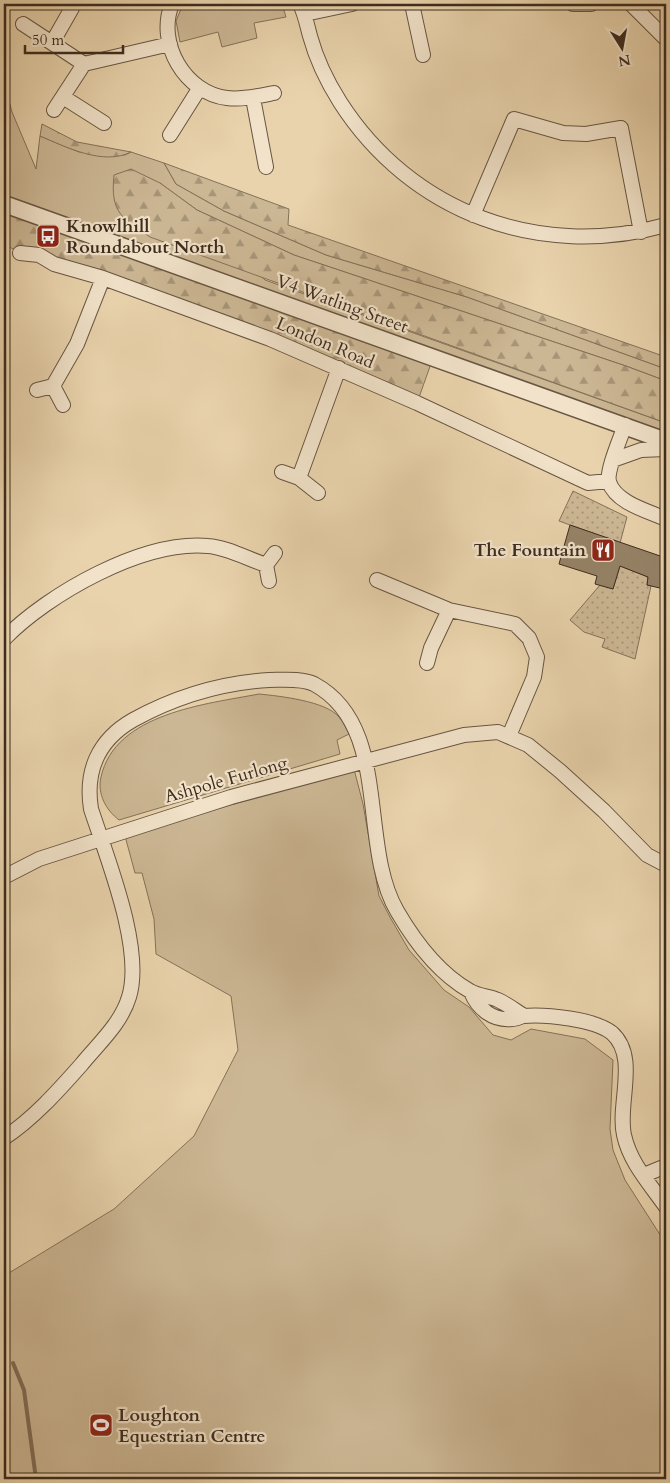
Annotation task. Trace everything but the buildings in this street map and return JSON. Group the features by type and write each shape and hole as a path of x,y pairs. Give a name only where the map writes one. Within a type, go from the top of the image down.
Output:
{"street":[{"path":"172,4 168,13 170,44 178,67 199,89 227,98 253,98 274,93"},
{"path":"352,4 303,9 311,38 339,101 369,140 400,172 434,196 473,215 512,228 552,236 596,236 641,232 666,225"},
{"path":"412,4 423,55"},
{"path":"573,4 591,4"},
{"path":"631,4 666,39"},
{"path":"52,42 72,8"},
{"path":"23,24 84,64"},
{"path":"54,110 84,64 170,44"},
{"path":"170,135 199,89"},
{"path":"63,97 104,123"},
{"path":"253,98 266,167"},
{"path":"473,215 514,119 563,132 586,134 621,128 641,232"},
{"name":"V4 Watling Street","path":"4,204 666,441"},
{"name":"London Road","path":"20,253 39,255 54,264 103,278 270,339 339,368 588,483 609,481"},
{"path":"37,390 53,386 77,344 103,278"},
{"path":"299,478 339,368"},
{"path":"53,386 63,405"},
{"path":"625,426 613,460 609,481 620,497 666,520"},
{"path":"613,460 641,450 666,449"},
{"path":"282,472 299,478 318,493"},
{"path":"4,639 22,620 66,590 106,570 153,552 188,545 210,546 266,565"},
{"path":"268,581 266,565 275,553"},
{"path":"376,580 449,610 515,624 529,638 537,657 534,677 509,736"},
{"path":"427,663 431,648 449,610"},
{"path":"4,1138 58,1090 115,1025 129,997 134,964 128,927 100,838 88,792 90,775 103,747 123,726 158,707 195,692 251,681 286,679 313,684 340,705 356,730 369,781 379,856 388,892 396,909 430,959 452,980 471,992 476,1005 492,1016 511,1019 524,1016 586,1020 600,1025 621,1044 625,1057 621,1108 624,1134 631,1157 666,1207"},
{"name":"Ashpole Furlong","path":"4,877 39,859 231,797 464,735 498,732 528,745 560,770 647,855 666,865"},
{"path":"644,1176 666,1166"}],"green space":[{"path":"183,4 282,4 286,17 254,23 257,38 222,47 218,32 180,42 176,21"},
{"path":"4,82 12,112 36,169 40,136 79,152 125,155 131,152 164,163 176,184 224,211 326,255 467,297 666,369 666,381 294,255 197,210 160,183 265,280 666,423 666,441 4,204"},
{"path":"42,124 77,142 131,152 109,157 73,150 40,136"},
{"path":"164,163 289,209 288,225 666,357 666,369 467,297 326,255 224,211 176,184"},
{"path":"131,169 160,183 197,210 294,255 666,381 666,423 150,237 125,219 116,206 113,188 114,175"},
{"path":"4,204 433,358 417,403 339,368 20,253 4,244"},
{"path":"573,491 627,517 620,543 559,521"},
{"path":"620,566 648,577 647,585 651,586 635,659 602,647 605,639 584,632 570,620 600,585 613,589"},
{"path":"259,694 302,700 333,712 340,719 349,734 337,740 340,754 119,820 110,811 100,789 101,777 110,755 124,738 143,725 166,715 214,702"},
{"name":"Loughton Equestrian Centre","path":"354,769 363,804 379,896 409,950 444,990 469,1007 493,1035 511,1040 531,1029 585,1039 613,1060 610,1129 613,1150 625,1180 666,1244 666,1479 4,1479 4,1276 114,1209 194,1136 238,1050 231,996 156,954 154,919 142,873 135,873 125,836"}],"waterway":[{"path":"13,1363 24,1390 36,1479"}],"place":[{"name":"Knowlhill Roundabout North","path":"48,236"},
{"name":"The Fountain","path":"603,550"},
{"name":"Loughton Equestrian Centre","path":"101,1425"}]}
